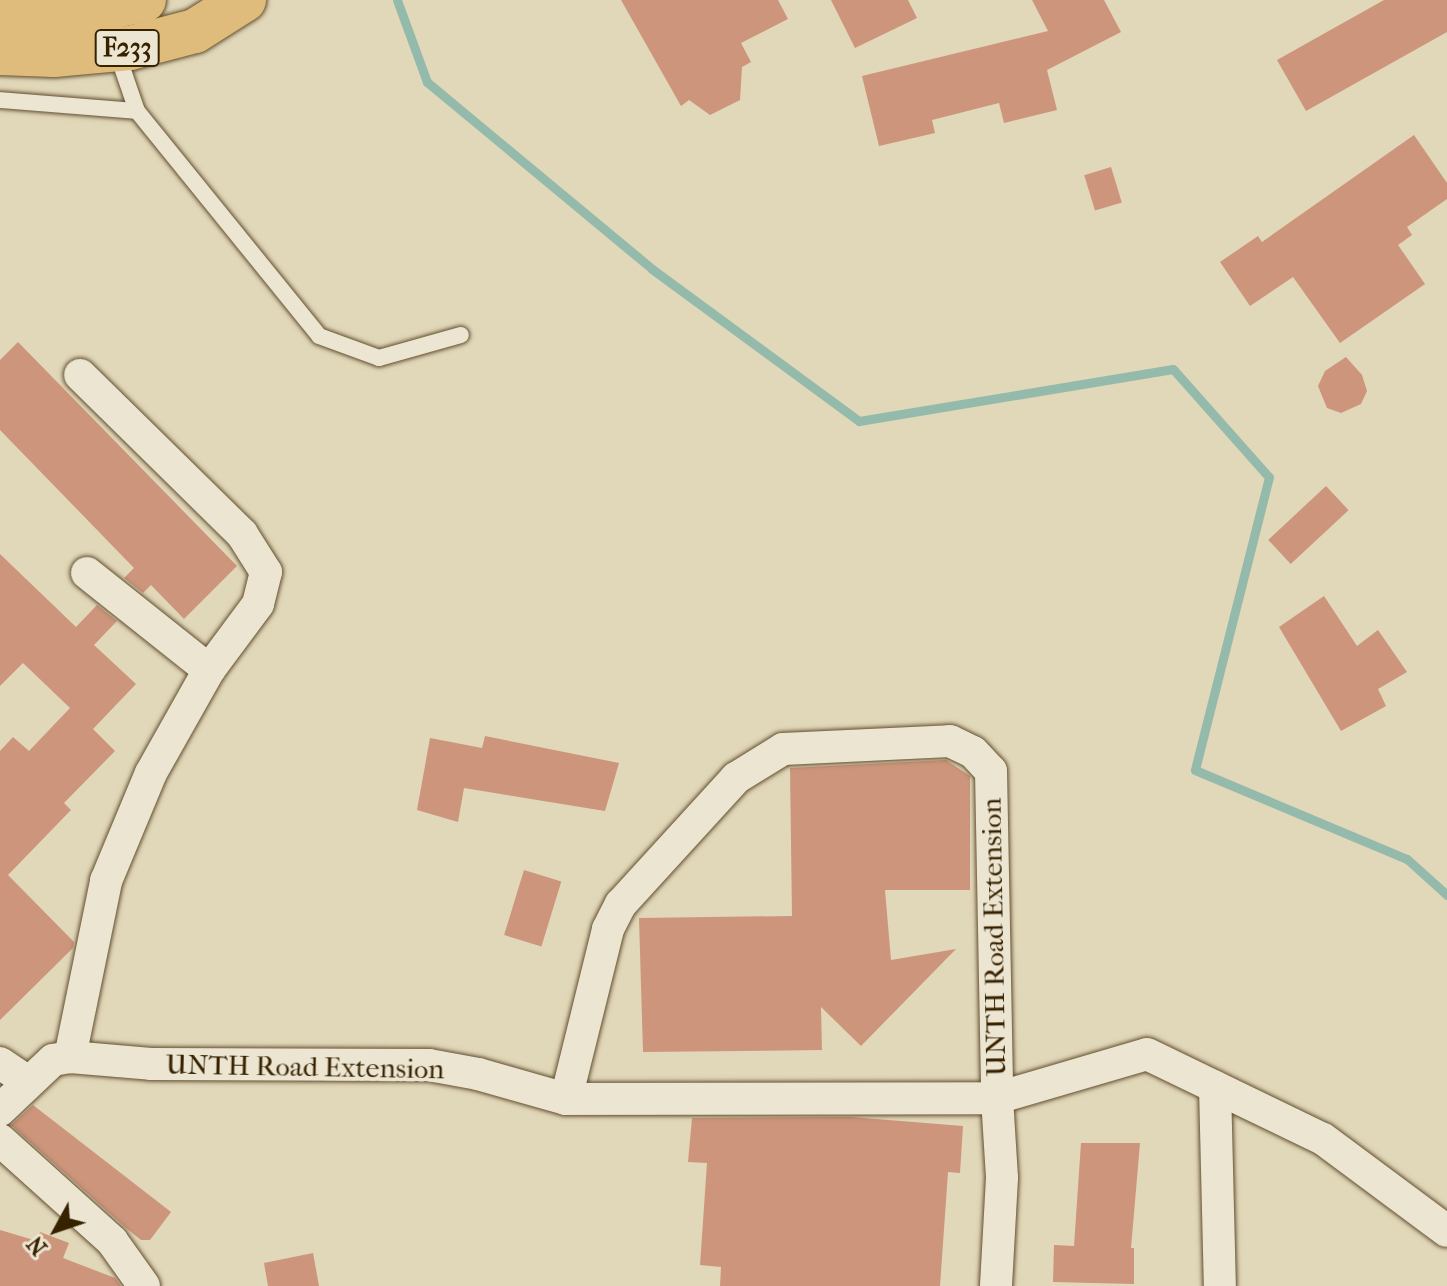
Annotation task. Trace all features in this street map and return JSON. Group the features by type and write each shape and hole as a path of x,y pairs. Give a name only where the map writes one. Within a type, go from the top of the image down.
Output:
{"main road":[{"name":"F233","path":"0,14 91,11 144,0"},
{"name":"F233","path":"0,53 54,55 116,50 195,31 244,0"}],"street":[{"path":"0,1110 53,1060 70,1057 106,881 151,773 209,670 258,604 266,572 242,534 80,375"},
{"path":"87,573 209,670"},
{"name":"UNTH Road Extension","path":"70,1057 151,1064 429,1065 478,1074 566,1099 608,929 621,904 736,778 783,749 950,741 973,752 991,771 997,1098 1002,1178 996,1286"},
{"path":"566,1099 997,1098 1147,1054 1323,1139 1447,1231"},
{"path":"0,1063 28,1082"},
{"path":"1215,1087 1220,1286"},
{"path":"0,1140 112,1241 144,1286"}],"lane":[{"path":"116,50 137,111 319,336 379,358 461,335"},
{"path":"0,100 137,111"}],"building":[{"path":"621,0 778,0 788,19 741,43 751,62 742,67 740,100 710,115 689,100 681,106"},
{"path":"831,0 908,0 917,18 855,48"},
{"path":"1032,0 1104,0 1121,32 1047,70 1057,110 1004,123 999,103 932,120 935,133 879,146 862,76 1048,31"},
{"path":"1384,0 1447,0 1447,32 1306,111 1277,60"},
{"path":"1414,135 1447,183 1447,199 1407,227 1412,235 1398,245 1425,284 1340,343 1293,277 1250,306 1220,262 1258,236 1262,242"},
{"path":"1111,167 1122,202 1095,211 1084,175"},
{"path":"18,342 237,566 184,619 151,585 143,593 124,578 134,568 0,430 0,360"},
{"path":"1346,357 1362,375 1367,391 1361,404 1341,413 1327,408 1318,386 1325,371"},
{"path":"1326,486 1349,510 1291,564 1268,540"},
{"path":"0,554 76,627 97,605 117,621 94,645 136,684 93,729 115,751 64,803 71,810 8,875 74,942 73,948 0,1020 0,751 13,737 29,751 70,708 23,663 0,686"},
{"path":"1324,596 1357,646 1378,630 1407,672 1378,689 1386,706 1341,731 1279,627"},
{"path":"485,736 619,763 605,811 464,788 458,822 417,810 430,738 482,748"},
{"path":"946,760 970,776 970,890 885,890 891,960 956,949 861,1046 821,1007 822,1050 643,1052 639,918 792,916 790,768"},
{"path":"524,870 561,881 541,946 504,935"},
{"path":"33,1105 171,1212 150,1240 141,1240 126,1228 11,1125"},
{"path":"851,1117 963,1126 960,1173 948,1172 940,1286 720,1286 721,1267 700,1265 707,1163 688,1162 692,1118"},
{"path":"1081,1143 1140,1143 1131,1248 1134,1248 1134,1284 1053,1282 1054,1245 1074,1246"},
{"path":"0,1230 37,1241 40,1232 69,1243 63,1258 115,1278 121,1286 0,1286"},
{"path":"313,1253 319,1286 268,1286 264,1263"}],"waterway":[{"path":"397,0 427,82 652,269 859,421 1173,369 1269,477 1195,770 1407,859 1447,895"}]}
